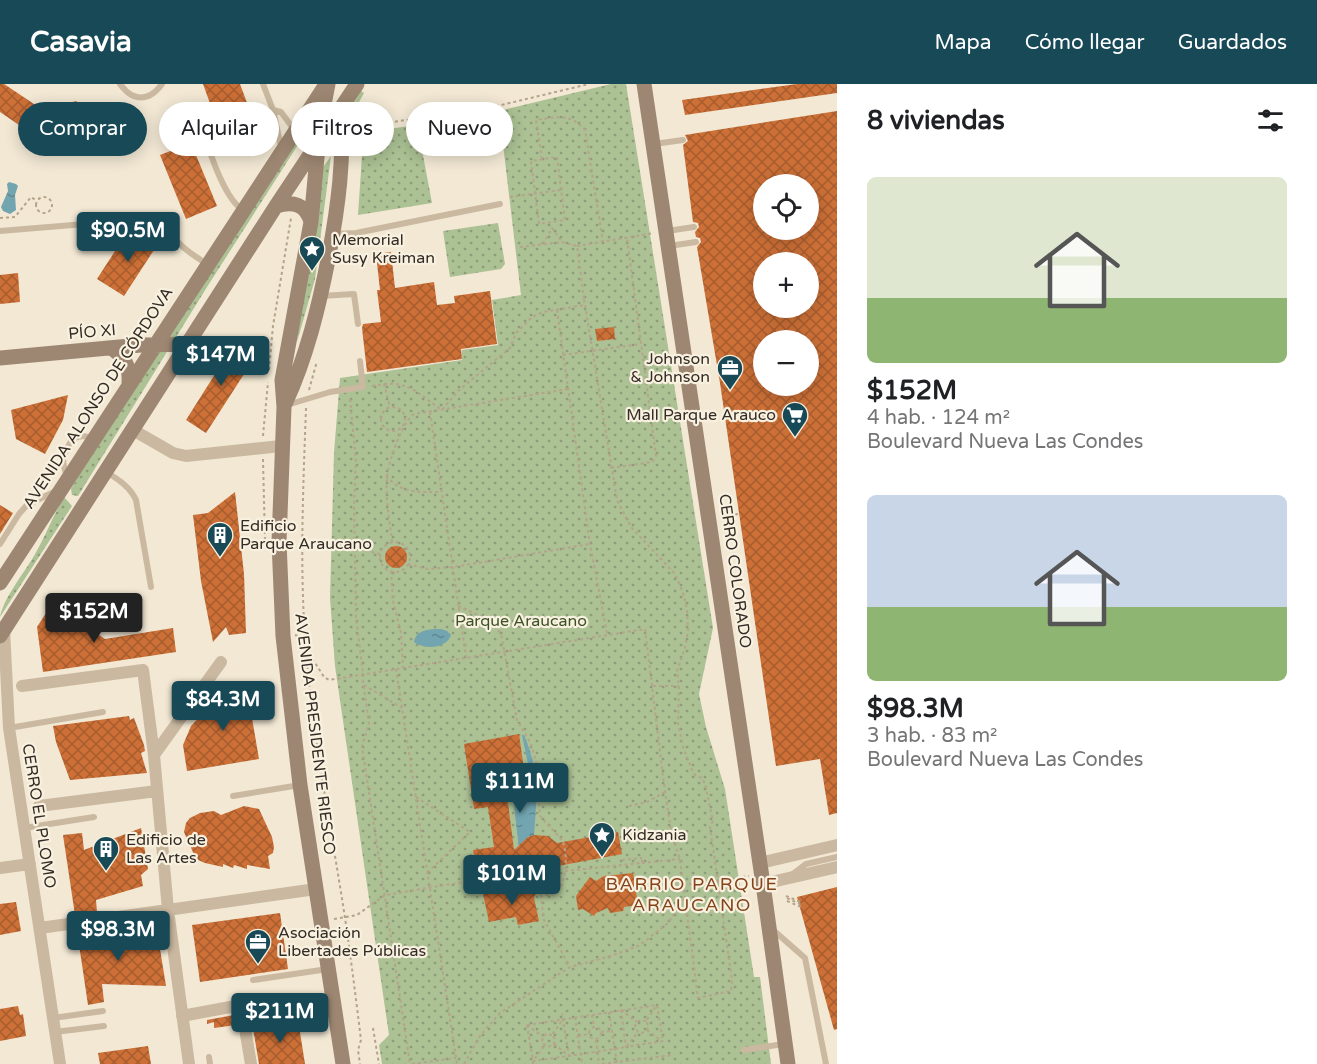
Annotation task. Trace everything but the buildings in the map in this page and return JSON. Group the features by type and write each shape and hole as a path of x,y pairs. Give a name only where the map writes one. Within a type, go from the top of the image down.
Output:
{"main road":[{"name":"AVENIDA PRESIDENTE RIESCO","path":"329,84 337,102"},
{"name":"AVENIDA PRESIDENTE RIESCO","path":"324,102 329,84"},
{"name":"AVENIDA ALONSO DE CÓRDOVA","path":"316,102 329,84"},
{"path":"345,102 357,84"},
{"name":"CERRO COLORADO","path":"644,84 762,873 788,1064"},
{"name":"AVENIDA ALONSO DE CÓRDOVA","path":"1,577 291,138"},
{"path":"2,633 309,156"},
{"name":"AVENIDA PRESIDENTE RIESCO","path":"318,156 311,222 282,380 284,407 279,542 283,636 300,785 343,1064"},
{"name":"AVENIDA PRESIDENTE RIESCO","path":"284,407 309,343 321,297 333,234 341,156"},
{"path":"276,206 285,203 300,206 311,222"},
{"name":"PÍO XI","path":"0,358 154,344 188,344"},
{"path":"111,348 118,352 128,366 129,383"}],"street":[{"path":"133,430 173,453 186,456 281,446"},
{"name":"CERRO EL PLOMO","path":"2,633 8,691 8,721 60,1064"},
{"path":"154,755 221,662"},
{"path":"22,686 143,670 154,755 168,910 189,1064"},
{"name":"CERRO EL PLOMO","path":"0,699 8,721"},
{"path":"39,806 157,791"},
{"path":"762,873 837,845"},
{"path":"0,868 30,864"},
{"path":"762,873 788,878 837,867"},
{"path":"40,928 316,889"},
{"path":"182,1016 241,1005 251,1064"}],"lane":[{"path":"120,84 127,93 141,98 156,93 162,84"},
{"path":"263,84 270,102"},
{"path":"279,111 291,124"},
{"path":"279,137 282,151"},
{"path":"652,145 682,140"},
{"path":"212,156 233,203 243,210"},
{"path":"333,234 356,233 500,204"},
{"path":"0,231 145,219 158,223 182,246 207,264"},
{"path":"668,239 694,226"},
{"path":"668,239 696,242"},
{"path":"321,297 354,294 358,324"},
{"path":"284,407 330,392 363,387 360,362"},
{"path":"106,472 119,480 136,500 151,587"},
{"path":"0,544 18,514 27,505 65,483"},
{"path":"8,721 104,712"},
{"path":"233,796 300,785"},
{"path":"24,828 94,817"},
{"path":"788,878 806,864 837,856"},
{"path":"769,927 805,958 826,1064"},
{"path":"253,980 329,969"},
{"path":"53,1018 103,1011"},
{"path":"56,1032 104,1026"},
{"path":"744,1050 785,1044"}],"path":[{"path":"394,122 497,105 589,84"},
{"path":"542,159 536,120 567,117 576,121 585,130 603,242"},
{"path":"557,157 561,190 565,220 539,224 531,161 557,157"},
{"path":"510,197 561,190"},
{"path":"0,218 15,217 31,197 37,201"},
{"path":"46,198 51,203 51,208 47,212 40,212 36,206 37,201 46,198"},
{"path":"550,222 562,242"},
{"path":"543,244 552,228"},
{"path":"611,468 652,462 656,459 627,238"},
{"path":"520,247 562,242 577,246 627,238 668,239"},
{"path":"442,410 458,391 510,348 520,328 532,317 543,312 585,306 577,246"},
{"path":"283,636 298,636 326,679 645,629 665,792 672,836 680,859 698,998 730,992 732,980 710,828 713,820 705,784 702,778 695,775 692,770 679,732 677,671 688,632 687,609 681,584 664,560 631,528 617,500 584,299"},
{"path":"557,310 590,544 607,634"},
{"path":"563,355 641,344"},
{"path":"363,387 397,382 442,410"},
{"path":"384,384 390,407"},
{"path":"349,389 356,462 354,548 356,617 369,724 362,746 411,1064 456,1058"},
{"path":"390,407 381,415 383,426 393,431 403,426 414,414 568,389"},
{"path":"306,399 303,496 306,649 320,774 345,917 361,1040 358,1050 360,1064"},
{"path":"390,407 402,411 405,419 386,476 392,542"},
{"path":"430,412 466,657"},
{"path":"386,476 404,490 442,492"},
{"path":"729,515 739,514"},
{"path":"392,542 405,546 410,555 408,564 400,570 391,571 383,566 380,554 384,546 392,542"},
{"path":"408,564 428,569 453,567 590,544"},
{"path":"354,548 380,554"},
{"path":"391,571 393,601 401,633 403,668"},
{"path":"458,606 491,621 501,634 517,720 531,744 536,761 540,816 564,842 565,871 561,884 556,892 541,897"},
{"path":"396,669 457,1064"},
{"path":"363,685 402,708"},
{"path":"653,686 679,686"},
{"path":"629,806 647,802 665,792"},
{"path":"416,797 470,832 427,872"},
{"path":"622,860 642,858 642,863"},
{"path":"565,871 680,859"},
{"path":"683,885 762,873"},
{"path":"322,921 357,915 385,895 512,874 532,888 546,889 553,886 554,888 540,893 544,920 570,967"},
{"path":"464,1064 476,1042 495,1018 570,967 611,956 640,945 656,935 668,923 685,897"},
{"path":"787,898 802,905"},
{"path":"527,1025 657,1005"},
{"path":"646,1021 657,1005"},
{"path":"657,1005 663,1041"},
{"path":"620,1006 626,1047"},
{"path":"621,1010 636,1022"},
{"path":"609,1012 617,1063"},
{"path":"562,1014 569,1056"},
{"path":"592,1015 594,1027"},
{"path":"575,1017 582,1064"},
{"path":"552,1035 563,1019"},
{"path":"636,1022 646,1021"},
{"path":"646,1021 647,1030"},
{"path":"636,1022 638,1032"},
{"path":"527,1025 543,1036"},
{"path":"527,1025 533,1063"},
{"path":"594,1027 600,1029 601,1032"},
{"path":"589,1034 589,1030 594,1027"},
{"path":"373,1028 379,1064"},
{"path":"601,1032 612,1030"},
{"path":"647,1030 663,1041"},
{"path":"638,1032 642,1033 647,1030"},
{"path":"596,1040 601,1036 601,1032"},
{"path":"626,1047 638,1032"},
{"path":"578,1036 589,1034"},
{"path":"589,1034 596,1040"},
{"path":"543,1036 552,1035"},
{"path":"552,1035 555,1039 554,1044"},
{"path":"543,1036 544,1046"},
{"path":"596,1040 601,1064 673,1055"},
{"path":"533,1063 663,1041"},
{"path":"554,1044 569,1056"},
{"path":"544,1046 554,1044"},
{"path":"533,1063 544,1046"}],"green space":[{"name":"Parque Araucano","path":"611,84 626,84 713,628 699,694 706,727 725,789 754,977 760,977 771,1064 382,1064 379,1045 389,1035 335,666 330,598 334,453 340,378 462,360 462,350 498,345 492,300 521,295 504,156 513,156 513,108"},
{"path":"361,91 364,93 359,102 355,102"},
{"path":"406,126 406,156 423,156 432,203 358,215 362,156 394,156 394,128"},
{"path":"291,149 291,156 78,496 72,495 71,489"},
{"path":"331,156 315,279 297,342 304,270 321,170"},
{"path":"498,223 505,264 501,269 450,277 443,231"},
{"path":"64,497 72,506 0,617 5,602 34,556"}],"water":[{"path":"9,182 18,186 15,195 16,210 10,214 3,211 1,207"},
{"path":"441,629 451,635 445,643 429,647 414,642 421,632"},
{"path":"522,735 524,735 533,761 536,796 534,835 528,837 519,848 513,798 531,798 535,791"}],"place":[{"name":"Memorial Susy Kreiman","path":"312,272"},
{"name":"Johnson & Johnson","path":"730,391"},
{"name":"Mall Parque Arauco","path":"795,438"},
{"name":"Edificio Parque Araucano","path":"220,558"},
{"name":"Kidzania","path":"602,858"},
{"name":"Edificio de Las Artes","path":"106,872"},
{"name":"Asociación Libertades Públicas","path":"258,965"}],"district":[{"name":"BARRIO PARQUE ARAUCANO","path":"692,894"}]}
